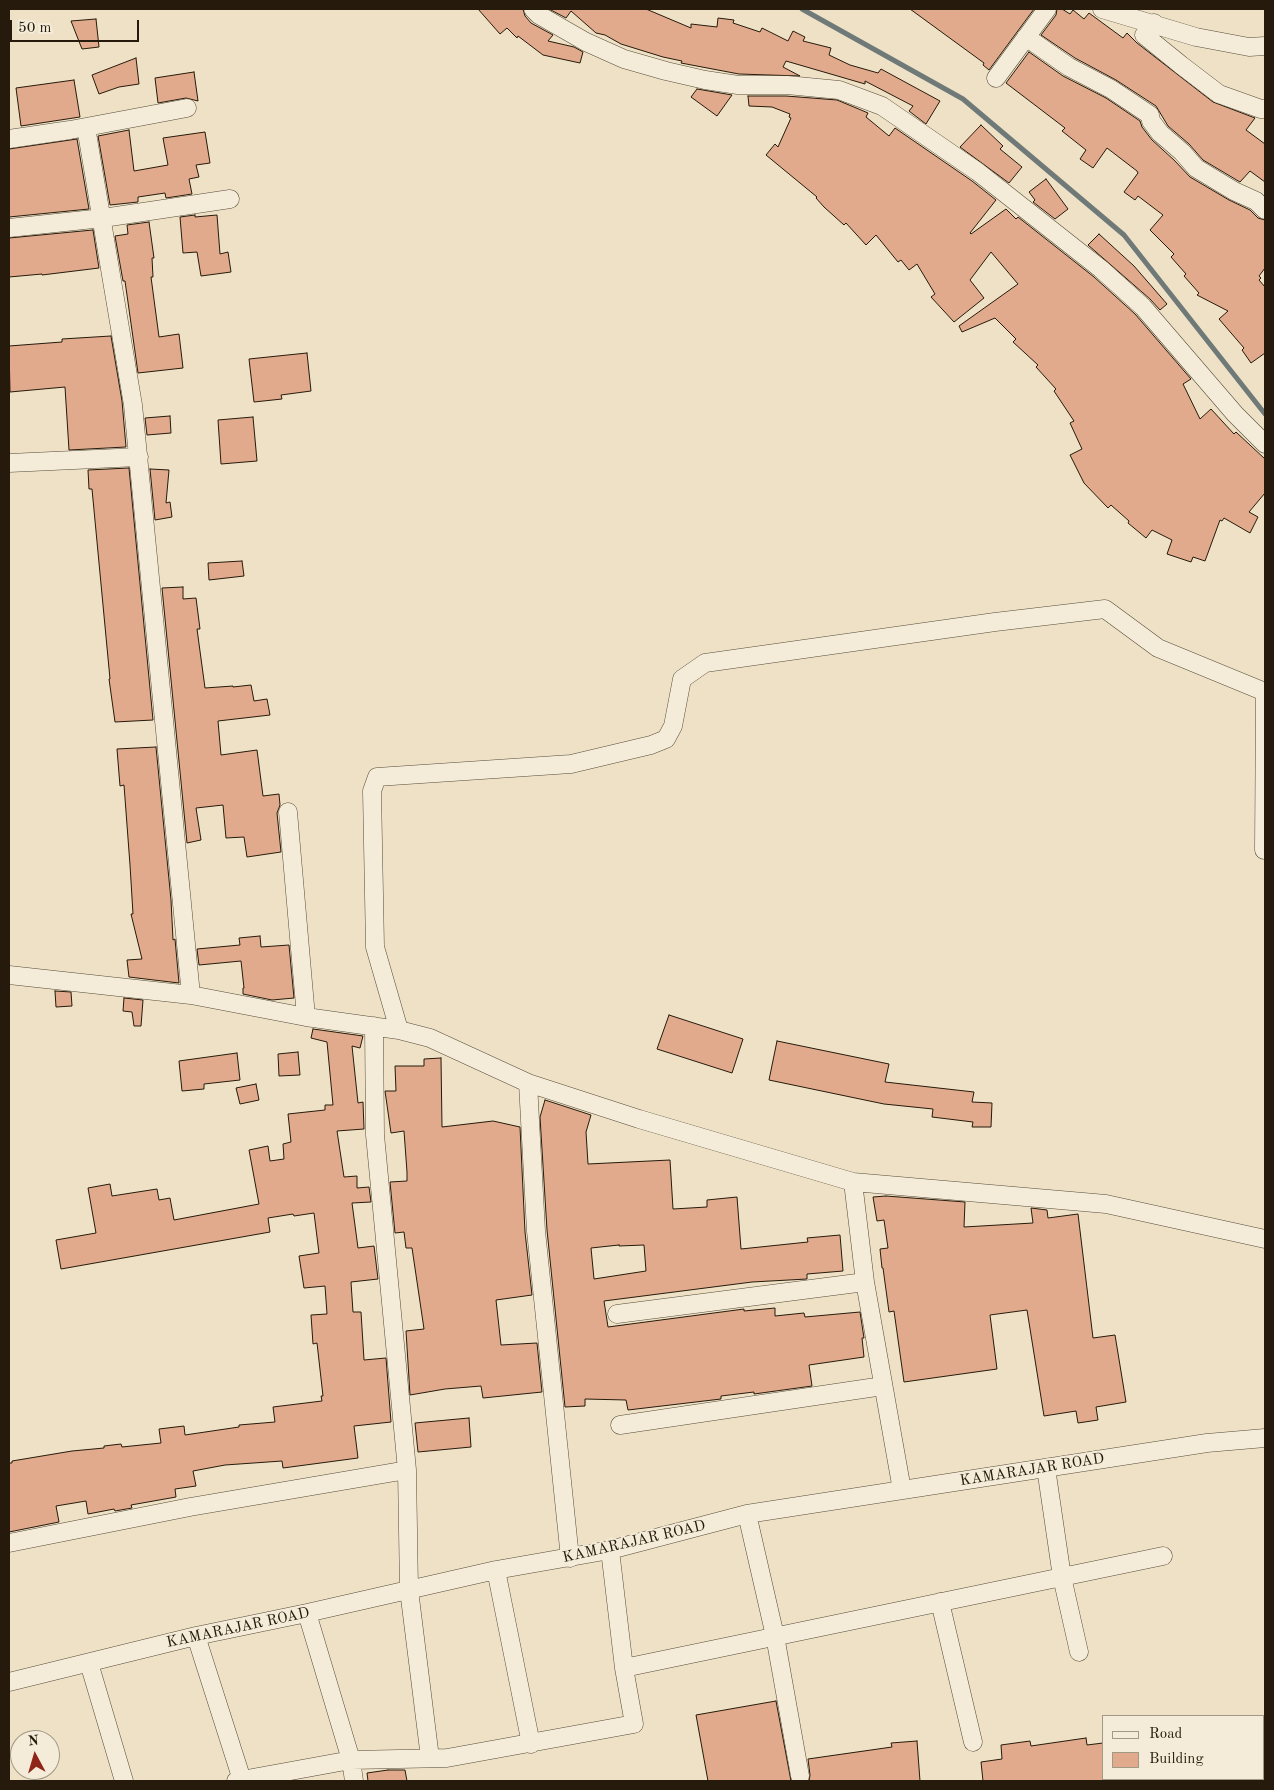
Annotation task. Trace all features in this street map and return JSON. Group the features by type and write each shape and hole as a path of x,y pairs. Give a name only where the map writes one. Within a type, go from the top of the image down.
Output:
{"street":[{"path":"533,9 539,15 586,42 624,59 666,71 738,85 787,85 839,90 882,106 978,172 1101,269 1143,307 1235,414 1265,444"},
{"path":"996,78 1047,9"},
{"path":"1102,9 1196,37 1249,47 1265,46"},
{"path":"1154,24 1144,35 1181,65 1219,94 1265,109"},
{"path":"1026,38 1070,67 1111,89 1150,115 1160,133 1182,152 1196,168 1234,191 1256,201 1265,210"},
{"path":"9,138 86,127 187,108"},
{"path":"86,127 134,405 191,995"},
{"path":"9,228 103,218 230,199"},
{"path":"9,462 139,457"},
{"path":"399,1030 375,947 372,791 376,777 572,764 651,745 666,739 673,726 682,679 704,663 1105,608 1158,648 1265,692 1264,850"},
{"path":"288,812 306,1017"},
{"path":"9,975 191,995 306,1017 399,1030 430,1038 528,1084 853,1182 1106,1204 1265,1239"},
{"path":"374,1026 375,1135 407,1470 409,1590 430,1758"},
{"path":"528,1084 536,1231 570,1558"},
{"path":"853,1182 864,1282 902,1490"},
{"path":"617,1314 864,1282"},
{"path":"620,1425 883,1386"},
{"name":"KAMARAJAR ROAD","path":"9,1682 196,1636 496,1570 610,1550 747,1514 1207,1443 1265,1438"},
{"path":"1046,1468 1062,1577 1079,1652"},
{"path":"9,1543 190,1507 407,1470"},
{"path":"747,1514 775,1636 800,1776"},
{"path":"196,1636 239,1781 351,1760 447,1758 634,1724 624,1668 610,1550"},
{"path":"624,1668 1163,1556"},
{"path":"496,1570 531,1744"},
{"path":"940,1602 973,1742"},
{"path":"307,1613 351,1760 354,1781"},
{"path":"89,1663 124,1781"}],"building":[{"path":"478,9 523,9 525,16 531,23 553,35 548,41 574,47 583,52 580,63 543,55 518,36 517,38 507,28 500,34"},
{"path":"549,9 646,9 691,28 691,24 717,27 718,18 734,20 733,23 760,32 762,28 788,41 793,31 805,37 803,41 831,48 829,55 850,65 878,73 881,69 940,101 926,124 909,111 913,106 865,81 865,84 786,61 783,67 800,76 739,74 681,63 682,61 621,44 605,35 596,33 571,11 566,18"},
{"path":"910,9 1034,9 989,70 983,65 984,63"},
{"path":"1057,9 1062,9 1070,14 1073,10 1084,19 1089,13 1123,38 1127,33 1137,43 1213,102 1255,118 1246,130 1265,144 1265,182 1250,171 1240,182 1203,160 1189,144 1168,126 1156,106 1116,80 1075,58 1041,35 1056,15"},
{"path":"96,19 99,47 82,49 71,21"},
{"path":"1029,52 1063,76 1106,98 1140,121 1142,127 1152,140 1190,177 1250,210 1258,218 1265,220 1265,268 1259,276 1261,278 1259,280 1265,287 1265,353 1251,363 1242,350 1244,348 1219,319 1228,311 1197,295 1199,293 1184,276 1186,274 1171,257 1174,254 1150,230 1163,215 1138,196 1135,200 1124,192 1138,173 1137,171 1107,148 1093,168 1080,159 1086,150 1062,131 1065,128 1006,83"},
{"path":"136,58 139,84 119,87 99,94 92,75"},
{"path":"194,72 198,101 186,98 158,103 155,78"},
{"path":"74,80 80,117 21,126 16,88"},
{"path":"697,89 732,95 717,116 691,97"},
{"path":"748,96 786,96 837,100 868,113 866,117 889,136 895,128 972,181 996,200 971,234 1006,209 1016,219 1018,217 1094,277 1135,314 1191,379 1183,384 1200,419 1211,409 1234,434 1236,432 1265,459 1265,493 1249,512 1258,517 1250,533 1224,518 1222,521 1220,520 1205,561 1193,557 1191,562 1167,554 1172,540 1152,530 1146,538 1111,505 1108,508 1084,483 1070,455 1082,449 1070,423 1074,421 1054,391 1056,389 1036,367 1038,365 1013,342 1016,339 995,318 962,332 959,326 1018,284 991,252 970,280 984,298 954,322 931,297 935,294 917,264 909,270 901,260 898,262 876,235 866,245 846,223 844,225 824,207 817,197 766,155 775,144 778,147 791,118 789,117 790,114 772,107 749,106"},
{"path":"981,125 1003,146 1000,149 1022,167 1009,183 960,147"},
{"path":"129,130 134,171 168,165 163,138 205,132 210,163 196,165 199,177 189,179 192,194 166,198 165,193 138,197 138,202 110,205 98,136"},
{"path":"77,139 89,209 9,217 9,149"},
{"path":"1046,179 1068,209 1055,219 1033,202 1035,200 1029,192"},
{"path":"195,215 195,217 217,215 220,254 228,252 231,272 201,276 197,252 183,253 180,217"},
{"path":"149,222 154,258 152,258 153,277 151,277 159,337 179,334 183,368 138,373 125,281 123,281 115,236 128,234 127,225"},
{"path":"93,230 99,268 9,277 9,238"},
{"path":"1099,234 1134,266 1167,304 1160,310 1088,245"},
{"path":"111,336 122,401 126,447 69,450 65,387 10,392 9,346 62,342 62,339"},
{"path":"307,353 311,391 281,395 282,399 254,402 249,359"},
{"path":"170,416 171,433 147,435 145,418"},
{"path":"253,417 257,461 221,464 218,420"},
{"path":"129,468 153,720 115,722 109,679 92,489 89,489 88,470"},
{"path":"150,469 169,470 166,503 170,502 172,517 155,520"},
{"path":"242,561 244,576 209,580 208,563"},
{"path":"183,587 183,599 196,598 200,629 197,629 205,688 251,685 254,701 267,699 270,715 218,721 221,755 257,750 263,796 279,794 280,805 277,813 281,852 247,857 244,837 226,838 223,805 196,808 201,840 187,843 162,588"},
{"path":"156,747 171,900 173,940 175,939 179,983 129,977 127,960 142,959 131,914 133,914 124,785 120,786 117,749"},
{"path":"260,936 261,947 289,945 294,998 272,1000 243,994 241,961 199,965 197,949 240,945 239,938"},
{"path":"55,991 71,992 72,1006 56,1007"},
{"path":"124,998 143,1000 141,1026 134,1026 132,1012 123,1011"},
{"path":"669,1015 743,1039 732,1073 657,1049"},
{"path":"313,1029 363,1036 360,1048 352,1046 358,1103 363,1102 364,1129 337,1131 344,1177 357,1176 357,1188 369,1187 371,1202 352,1203 358,1248 374,1246 378,1279 351,1282 353,1312 361,1312 364,1360 386,1358 391,1422 354,1426 358,1458 283,1468 282,1461 225,1465 193,1471 196,1486 175,1489 176,1497 131,1505 132,1508 88,1514 86,1501 56,1506 59,1522 9,1532 9,1463 12,1463 12,1461 72,1451 104,1448 104,1446 121,1444 122,1447 161,1443 159,1429 184,1426 185,1435 239,1427 239,1425 275,1422 273,1407 322,1401 317,1343 313,1344 311,1315 327,1314 325,1286 304,1288 299,1256 319,1253 314,1213 268,1218 270,1232 61,1269 56,1240 96,1233 88,1188 110,1184 112,1196 157,1189 159,1200 170,1198 174,1220 259,1204 249,1150 268,1146 270,1161 284,1159 283,1144 291,1142 288,1114 325,1110 325,1105 333,1105 327,1042 311,1038"},
{"path":"777,1041 889,1064 885,1082 974,1092 972,1102 992,1103 991,1127 972,1127 973,1122 932,1117 933,1109 884,1104 769,1080"},
{"path":"298,1052 300,1075 279,1076 278,1054"},
{"path":"237,1053 240,1080 204,1084 204,1089 182,1091 179,1061"},
{"path":"441,1058 442,1127 493,1121 520,1127 525,1232 532,1295 496,1300 501,1345 537,1343 542,1392 483,1398 481,1386 445,1389 410,1395 406,1331 424,1329 412,1248 406,1248 404,1232 395,1233 390,1182 407,1181 407,1172 404,1131 391,1133 385,1091 396,1091 395,1066 424,1066 424,1059"},
{"path":"256,1084 259,1100 240,1104 236,1088"},
{"path":"545,1100 591,1115 586,1132 588,1164 670,1160 673,1209 707,1207 707,1200 737,1197 741,1249 808,1242 807,1238 840,1235 843,1271 807,1274 807,1279 752,1282 604,1301 608,1327 744,1309 744,1311 775,1308 775,1316 804,1313 805,1317 860,1312 864,1338 862,1338 864,1357 809,1365 812,1386 754,1394 754,1392 721,1396 721,1399 628,1410 626,1400 585,1399 585,1406 565,1407 547,1230 540,1117","holes":["644,1245 646,1271 594,1279 591,1248"]},
{"path":"886,1196 965,1202 964,1227 1033,1223 1031,1208 1047,1210 1048,1218 1078,1214 1093,1338 1115,1335 1126,1402 1096,1407 1098,1420 1078,1423 1076,1411 1044,1416 1027,1310 990,1315 997,1369 904,1382 894,1311 889,1312 882,1268 880,1249 888,1248 884,1220 877,1221 873,1197"},
{"path":"469,1418 471,1447 418,1452 415,1423"},
{"path":"776,1701 791,1781 708,1781 696,1715"},
{"path":"1086,1738 1087,1745 1102,1743 1103,1781 983,1781 981,1762 1002,1759 1001,1745 1030,1741 1031,1746"},
{"path":"917,1741 920,1781 809,1781 808,1759 892,1747 891,1743"},
{"path":"405,1770 407,1781 368,1781 367,1773"}],"waterway":[{"path":"802,9 963,99 1124,235 1265,414"}]}
